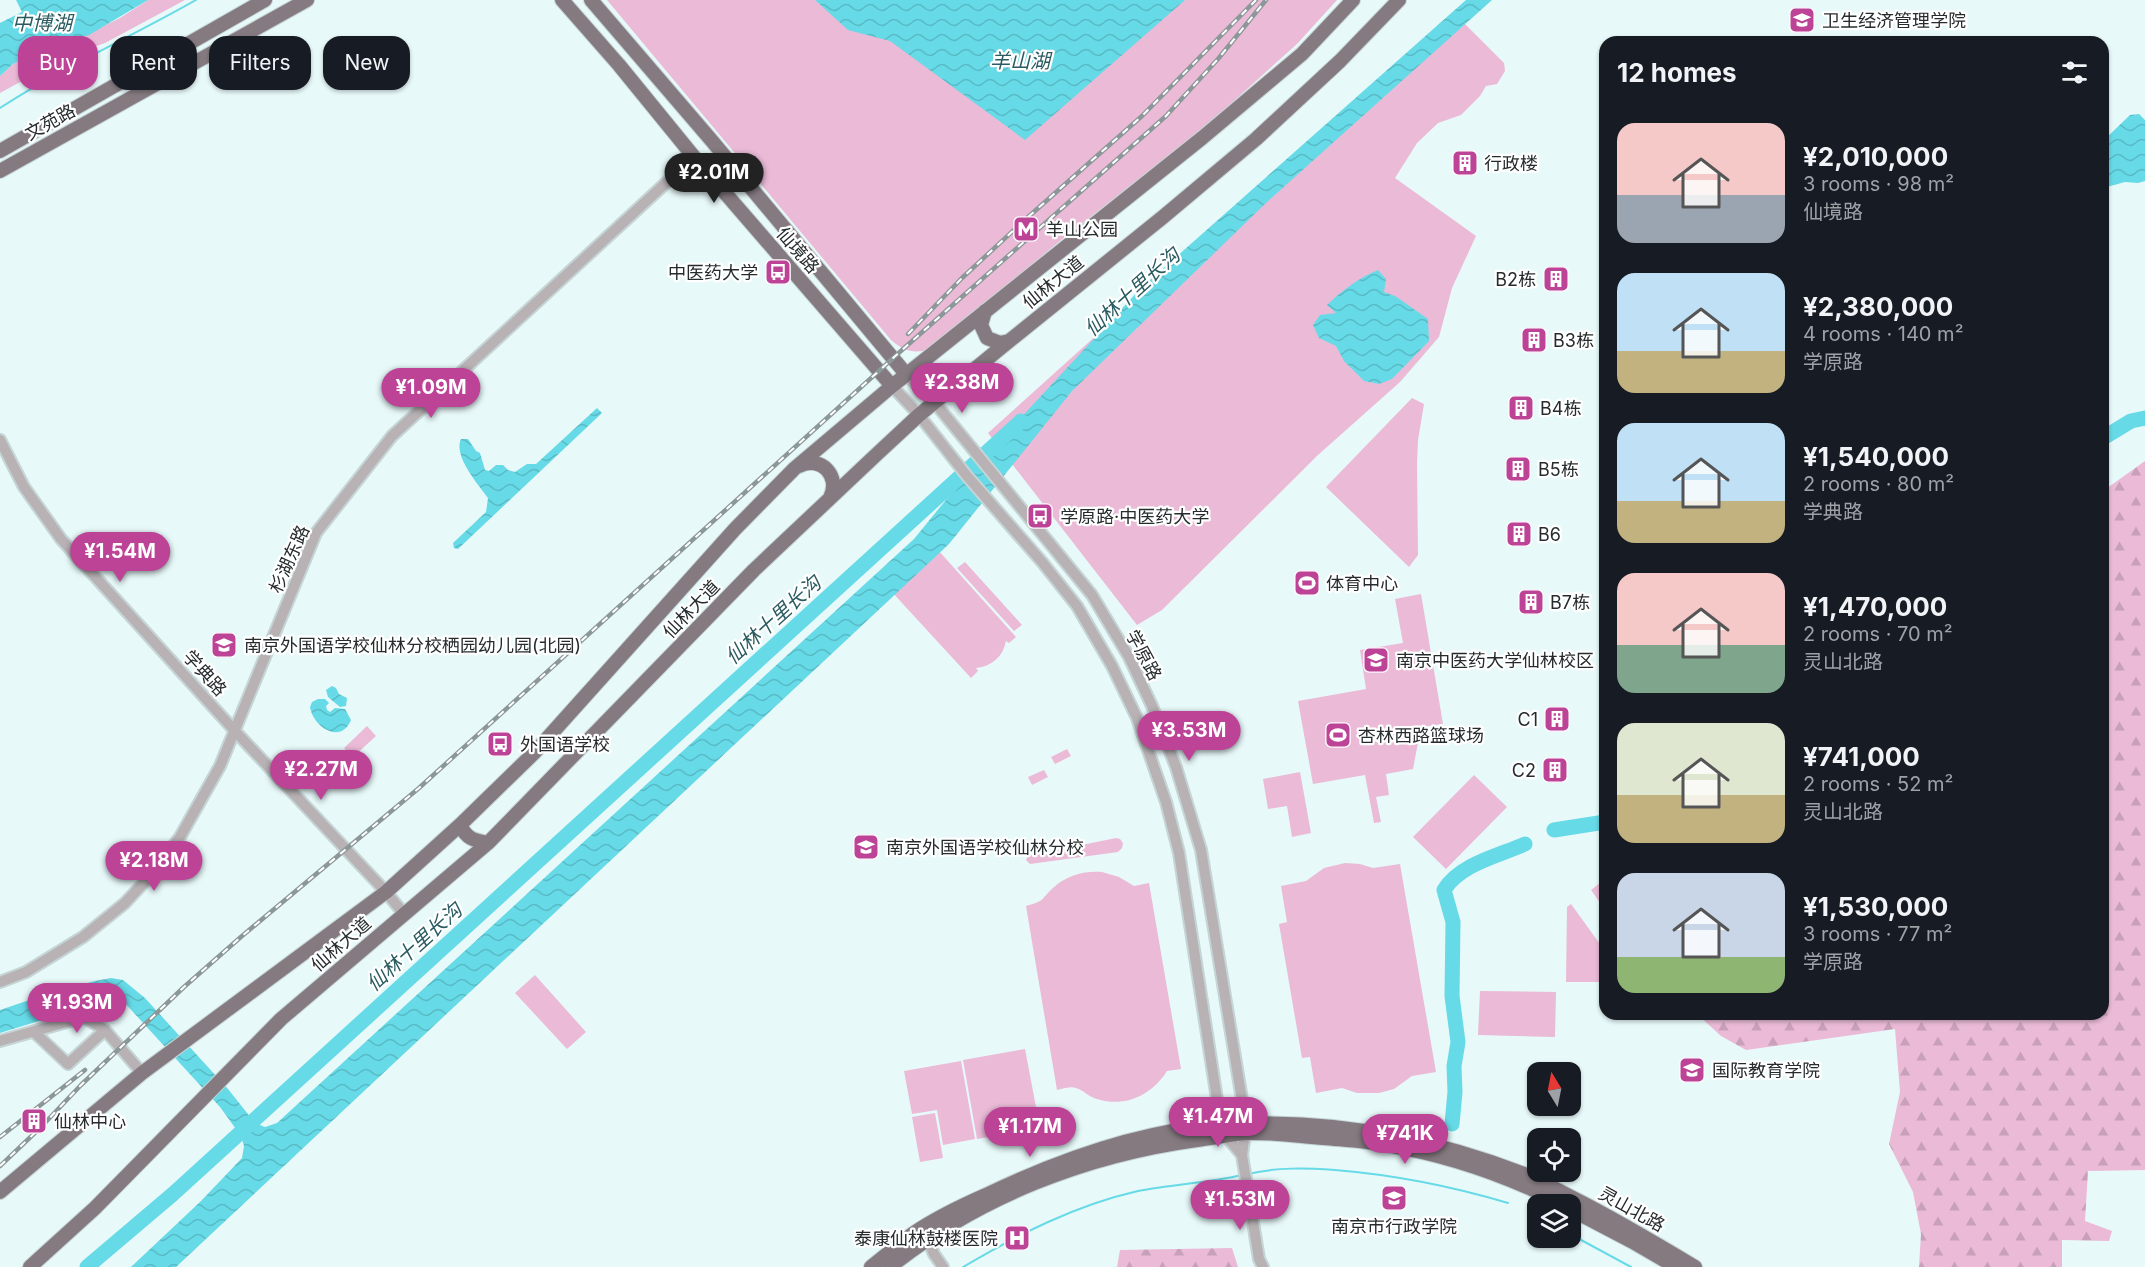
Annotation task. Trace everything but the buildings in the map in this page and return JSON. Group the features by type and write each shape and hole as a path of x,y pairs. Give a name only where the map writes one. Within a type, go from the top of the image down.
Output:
{"main road":[{"name":"文苑路","path":"0,151 264,0"},
{"name":"文苑路","path":"0,171 307,0"},
{"name":"仙境路","path":"562,0 891,386"},
{"name":"仙境路","path":"591,0 906,374"},
{"name":"仙林大道","path":"0,1192 142,1073 387,892 534,753 735,529 795,468 891,386 1202,138 1302,54 1353,0"},
{"name":"仙林大道","path":"30,1267 95,1209 281,1019 488,843 746,578 828,499 919,415 1256,139 1340,61 1399,0"},
{"path":"985,311 981,325 987,338 995,342 1009,341"},
{"path":"795,468 809,462 827,469 834,486 828,499"},
{"path":"460,825 465,836 488,843"},
{"name":"灵山北路","path":"871,1267 921,1229 969,1202 1073,1158 1157,1134 1323,1126 1428,1143 1531,1177 1624,1223 1695,1267"},
{"name":"灵山北路","path":"1246,1129 1377,1143 1435,1155 1527,1186 1543,1194"},
{"name":"灵山北路","path":"890,1267 973,1212 1024,1187 1080,1166 1224,1130"},
{"name":"灵山北路","path":"1581,1215 1676,1267"}],"street":[{"name":"杉湖东路","path":"0,982 26,972 83,937 125,903 150,876 180,837 220,766 316,533 392,436 694,157"},
{"name":"学原路","path":"906,374 935,403 1092,595 1129,657 1156,716 1176,767 1201,850 1246,1129 1242,1155 1263,1267"},
{"name":"学原路","path":"891,386 919,415 967,476 1077,606 1112,666 1137,718 1160,782 1179,853 1224,1130"},
{"name":"学典路","path":"0,440 24,488 61,539 234,730 387,892 404,914"},
{"path":"0,1041 84,1017 105,1030 142,1073"},
{"path":"34,1032 68,1064 105,1030"},
{"path":"1224,1130 1242,1155"},
{"path":"928,1240 943,1267"}],"green space":[{"path":"148,0 185,0 118,36 110,36 110,40 98,46 98,36 83,36 120,18"},
{"name":"羊山公园","path":"607,0 1337,0 1297,44 1205,127 1061,240 932,348 915,351 900,347 891,340"},
{"path":"1454,13 1504,63 1505,71 1497,84 1486,86 1480,96 1461,115 1438,123 1417,143 1395,178 1476,236 1452,288 1439,337 1400,382 1318,455 1162,610 1137,625 988,433"},
{"path":"18,62 18,83 0,93 0,76"},
{"path":"1412,398 1424,404 1417,463 1418,555 1409,567 1326,487"},
{"path":"2145,461 2145,1170 2088,1171 2085,1221 2112,1231 2109,1241 2062,1240 2062,1267 1919,1267 1921,1234 1913,1192 1889,1144 1900,1092 1895,1029 1746,1050 1721,1036 1704,1020 2109,1020 2109,487"},
{"path":"938,550 1016,637 1009,643 1006,641 996,660 976,668 978,671 971,678 891,591"},
{"path":"965,562 1022,625 1014,631 957,568"},
{"path":"1421,594 1443,724 1421,727 1413,769 1386,774 1389,795 1376,797 1381,822 1374,823 1365,775 1313,784 1298,701 1366,689 1360,650 1403,643 1395,599"},
{"path":"367,726 376,736 353,757 344,748"},
{"path":"1067,749 1071,756 1055,764 1051,757"},
{"path":"1044,770 1048,777 1032,785 1028,777"},
{"path":"1300,772 1311,833 1292,837 1287,806 1268,809 1263,779"},
{"path":"1474,775 1507,807 1446,869 1413,837"},
{"path":"1116,838 1123,843 1118,852 1030,864 1026,860 1028,856"},
{"path":"1345,863 1373,868 1400,864 1436,1072 1412,1076 1394,1089 1379,1093 1357,1093 1342,1088 1316,1093 1310,1057 1302,1058 1279,924 1287,922 1281,886 1306,881 1324,868"},
{"path":"1102,872 1119,877 1134,886 1149,883 1181,1069 1167,1071 1146,1093 1118,1102 1091,1097 1074,1087 1057,1090 1026,906 1039,901 1058,884 1070,877 1082,873"},
{"path":"1599,884 1599,901 1591,890"},
{"path":"1571,904 1599,943 1599,982 1566,982 1567,907"},
{"path":"535,975 586,1032 567,1049 515,993"},
{"path":"1480,991 1556,992 1555,1037 1478,1035"},
{"path":"1025,1049 1040,1128 977,1139 963,1060"},
{"path":"961,1061 975,1139 943,1145 937,1110 912,1114 904,1071"},
{"path":"935,1113 943,1158 920,1162 912,1117"},
{"path":"1232,1248 1238,1267 1117,1267 1120,1250"}],"water":[{"name":"中博湖","path":"16,0 148,0 89,35 18,36 18,62 0,76 0,23 22,12"},
{"name":"羊山湖","path":"815,0 1185,0 1025,140 890,41 848,30"},
{"path":"1466,0 1492,0 1267,202 1072,391 949,544 176,1267 131,1267 201,1201 242,1158 244,1146 241,1136 220,1107 123,1001 113,998 0,1033 0,1010 95,981 111,978 123,980 145,998 228,1089 255,1123 265,1127 277,1123 914,539 954,490 1140,289"},
{"path":"2139,114 2145,120 2145,181 2125,182 2109,186 2109,135 2130,115"},
{"path":"1378,270 1386,279 1384,292 1395,296 1428,319 1429,341 1392,379 1379,384 1364,381 1344,361 1336,346 1319,338 1313,325 1320,315 1336,313 1327,305 1339,294"},
{"path":"597,408 602,413 458,549 454,548 453,543 486,512 488,498 463,461 459,446 461,439 468,439 480,453 485,470 489,471 496,465 503,465 515,472 527,464 536,464"},
{"path":"332,686 339,694 347,698 346,706 340,707 328,697 326,690"},
{"path":"325,699 329,703 326,706 330,712 335,708 345,709 351,720 346,727 334,732 316,721 310,707 312,702"}],"waterway":[{"path":"0,108 48,79 196,0"},
{"path":"2109,434 2131,421 2145,418"},
{"name":"仙林十里长沟","path":"87,1267 173,1194 1021,421"},
{"path":"1554,830 1599,823"},
{"path":"1452,1124 1455,1092 1454,1066 1458,1042 1452,996 1453,922 1444,890 1451,881 1470,867 1525,844"},
{"path":"1248,1174 1291,1169 1358,1172 1423,1182 1508,1203"},
{"path":"963,1267 1048,1222 1092,1204 1138,1191 1242,1175"},
{"path":"1581,1240 1631,1267"}],"railway":[{"path":"908,334 962,278 1142,116 1256,0"},
{"path":"0,1166 184,987 419,788 902,350 1166,116 1218,59 1266,0"},
{"path":"0,1137 85,1070"}],"place":[{"name":"卫生经济管理学院","path":"1802,20"},
{"name":"行政楼","path":"1465,163"},
{"name":"羊山公园","path":"1026,229"},
{"name":"中医药大学","path":"778,272"},
{"name":"B2栋","path":"1556,279"},
{"name":"B3栋","path":"1534,340"},
{"name":"B4栋","path":"1521,408"},
{"name":"B5栋","path":"1518,469"},
{"name":"学原路·中医药大学","path":"1040,516"},
{"name":"B6","path":"1519,534"},
{"name":"体育中心","path":"1307,583"},
{"name":"B7栋","path":"1531,602"},
{"name":"南京外国语学校仙林分校栖园幼儿园(北园)","path":"224,645"},
{"name":"南京中医药大学仙林校区","path":"1376,660"},
{"name":"C1","path":"1557,719"},
{"name":"杏林西路篮球场","path":"1338,735"},
{"name":"外国语学校","path":"500,744"},
{"name":"C2","path":"1555,770"},
{"name":"南京外国语学校仙林分校","path":"866,847"},
{"name":"国际教育学院","path":"1692,1070"},
{"name":"仙林中心","path":"34,1121"},
{"name":"南京市行政学院","path":"1394,1198"},
{"name":"泰康仙林鼓楼医院","path":"1017,1238"}]}
